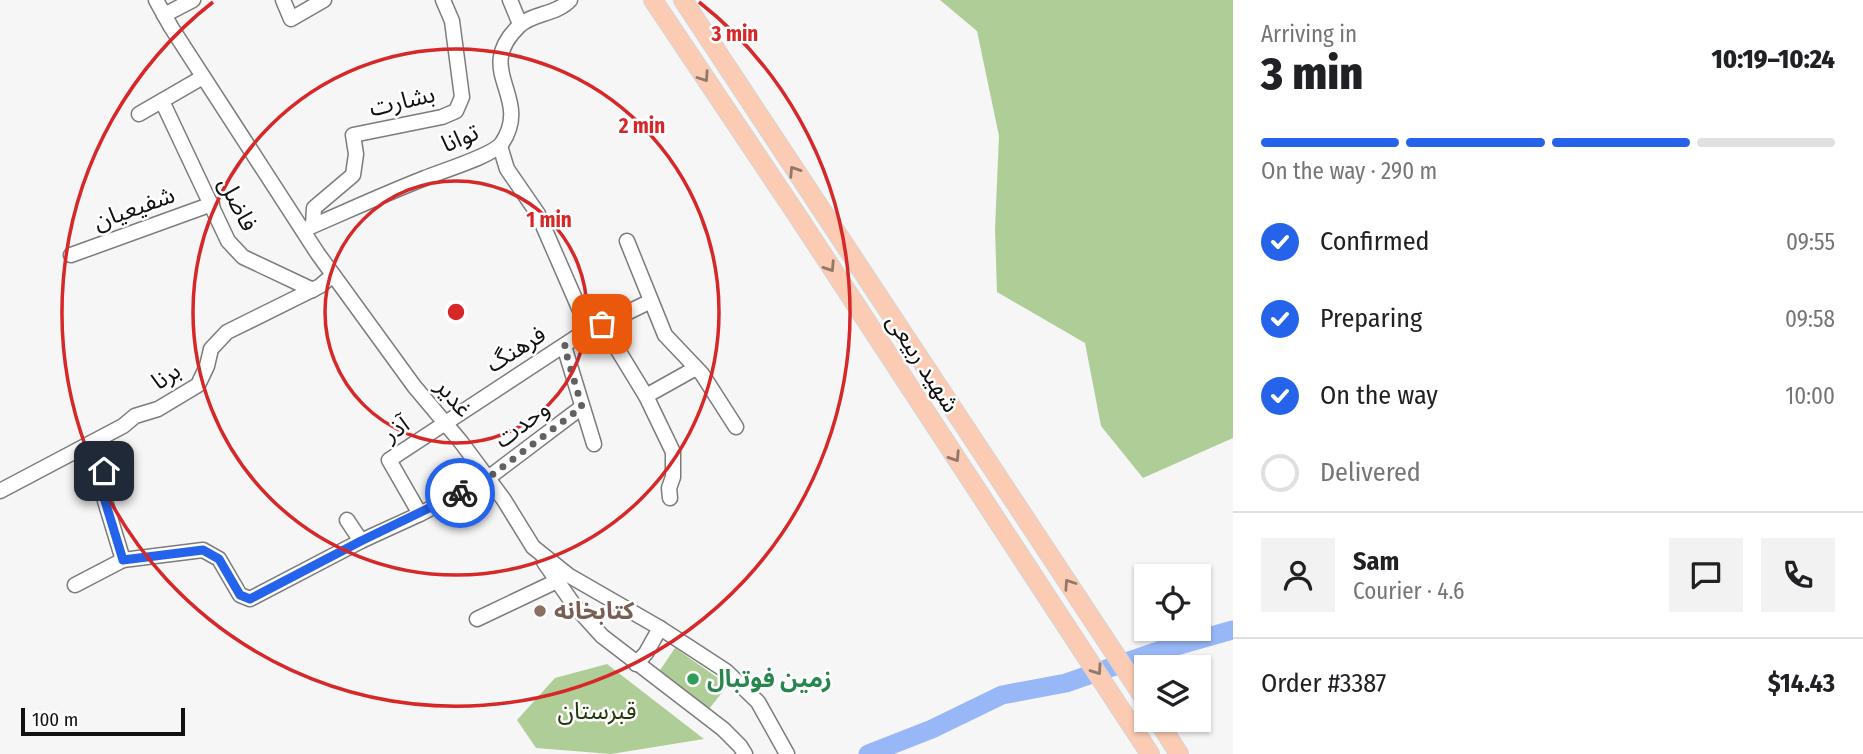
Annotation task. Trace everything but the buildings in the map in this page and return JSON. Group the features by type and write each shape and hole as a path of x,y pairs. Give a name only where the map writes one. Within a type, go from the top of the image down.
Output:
{"main road":[{"name":"شهید ربیعی","path":"653,0 1150,754"},
{"name":"شهید ربیعی","path":"683,0 1134,682"},
{"path":"799,218 818,207"},
{"path":"815,244 835,232"},
{"path":"1165,732 1179,754"}],"street":[{"name":"غدیر","path":"156,0 203,77 308,228 333,275 414,386 488,478 533,547 568,575 726,670 758,702 787,754"},
{"path":"164,15 193,0"},
{"path":"283,0 291,19 324,0"},
{"name":"بشارت","path":"308,228 314,208 353,175 356,155 353,135 442,117 456,111 462,97 452,21 443,0"},
{"path":"510,0 520,24 564,7 570,0"},
{"name":"توانا","path":"308,228 500,146 512,124 512,105 502,78 500,55 520,24"},
{"path":"139,114 203,77"},
{"name":"فاضل","path":"162,101 228,241 243,257 313,290"},
{"path":"500,146 507,169 538,214 589,331"},
{"name":"شفیعیان","path":"71,255 212,204"},
{"path":"627,241 664,335 696,368 736,427"},
{"name":"برنا","path":"0,491 123,426 135,416 158,409 198,385 211,349 227,332 313,290 333,275"},
{"name":"فرهنگ","path":"445,423 589,331 651,301"},
{"path":"602,324 646,396 673,452 670,498"},
{"path":"564,346 594,444"},
{"path":"646,396 696,368"},
{"name":"وحدت","path":"75,584 123,560 203,550 219,559 240,595 250,599 488,478 582,407"},
{"name":"آذر","path":"420,514 389,460 445,423"},
{"path":"93,442 104,471 105,501 123,560"},
{"path":"347,520 361,541"},
{"path":"533,547 574,605 602,636 723,729 745,754"},
{"path":"477,619 557,581"},
{"path":"636,664 646,653 660,628"}],"green space":[{"path":"940,0 1233,0 1233,438 1143,478 1101,426 1085,343 997,292 995,229 999,136 977,31"},
{"name":"زمین فوتبال","path":"675,648 728,685 709,709 658,673"},
{"name":"قبرستان","path":"607,664 704,739 611,754 536,748 517,720 555,678"}],"waterway":[{"path":"868,754 932,729 1002,695 1066,683 1158,651 1233,630"}],"way so far":[{"path":"460,493 488,478 582,407 564,346 602,324"}],"place":[{"name":"کتابخانه","path":"540,611"},
{"name":"زمین فوتبال","path":"693,679"}],"route":[{"path":"104,471 105,501 123,560 203,550 219,559 240,595 250,599 460,493"}]}
